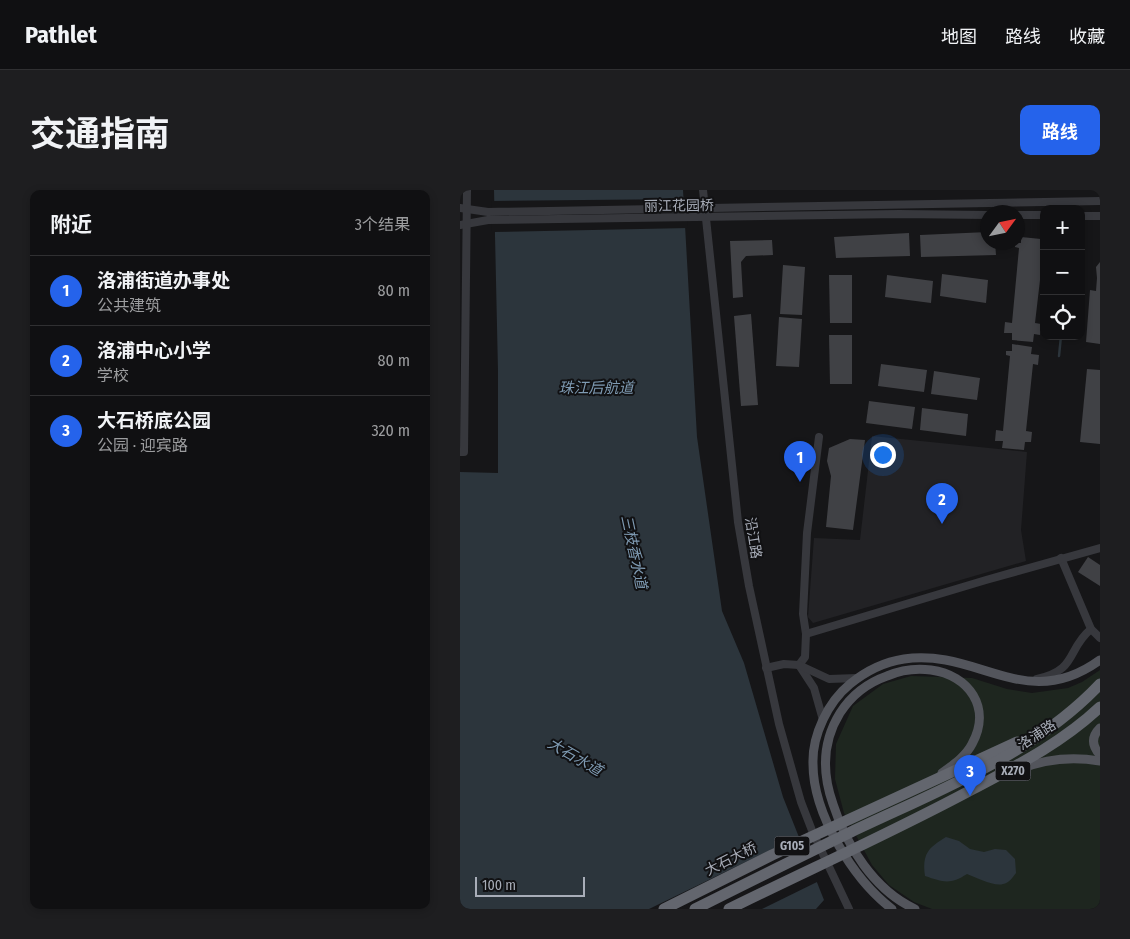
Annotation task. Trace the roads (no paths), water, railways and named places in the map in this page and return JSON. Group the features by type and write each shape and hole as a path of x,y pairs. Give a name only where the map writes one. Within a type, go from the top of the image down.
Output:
{"highway":[{"name":"洛浦路","path":"927,797 1004,757 1057,722 1079,705 1100,684"},
{"name":"洛浦路","path":"934,810 1035,756 1067,734 1100,707"},
{"name":"洛浦路","path":"921,785 1057,722"},
{"name":"大石大桥","path":"664,909 772,855 921,785"},
{"name":"大石大桥","path":"695,909 927,797"},
{"name":"G105","path":"729,909 934,810"}],"main road":[{"path":"891,909 866,886 855,872 834,836 824,813 815,780 812,766 815,745 824,720 838,696 857,678 874,668 889,663 920,658 950,662 1024,681 1046,682 1079,674 1100,660"},
{"path":"915,909 884,889 857,854 835,811 826,779 825,762 832,727 843,709 856,694 872,682 904,670 924,669 948,674 964,683 976,699 979,709 980,720 976,736 966,752 947,769 921,785"},
{"path":"1100,728 1094,735 1094,746 1100,755"},
{"name":"X270","path":"934,810 1029,765 1071,758 1100,762"}],"street":[{"path":"460,452 464,452 463,240 467,190"},
{"name":"沿江路","path":"703,190 738,522 744,560 779,724 801,802 849,909"},
{"name":"丽江花园桥","path":"460,208 488,212 1100,201"},
{"name":"丽江花园桥","path":"460,225 488,220 980,214"},
{"path":"1025,215 1040,215"},
{"path":"1085,216 1100,216"},
{"path":"799,665 805,657 806,634 803,614 807,532 819,437"},
{"path":"806,634 1100,548"},
{"path":"1061,558 1091,629 1100,638"},
{"path":"1024,681 1055,674 1068,664 1083,635 1091,629"},
{"path":"766,668 784,664 799,665 829,679 857,678"},
{"path":"799,665 814,688 824,720"}],"water":[{"path":"494,190 683,190 697,437 722,611 744,663 783,797 824,900 816,909 465,909 460,903 460,472 498,473"},
{"path":"946,837 959,841 970,849 984,852 995,849 1006,850 1015,859 1016,873 1011,880 999,885 967,874 951,881 937,880 925,876 924,862 928,852"}],"waterway":[{"path":"1059,356 1061,340"}],"place":[{"name":"洛浦街道办事处","path":"800,482"},
{"name":"洛浦中心小学","path":"942,524"},
{"name":"大石桥底公园","path":"970,796"}],"water label":[{"name":"珠江后航道","path":"596,388"},
{"name":"三枝香水道","path":"634,552"},
{"name":"大石水道","path":"575,757"}]}
